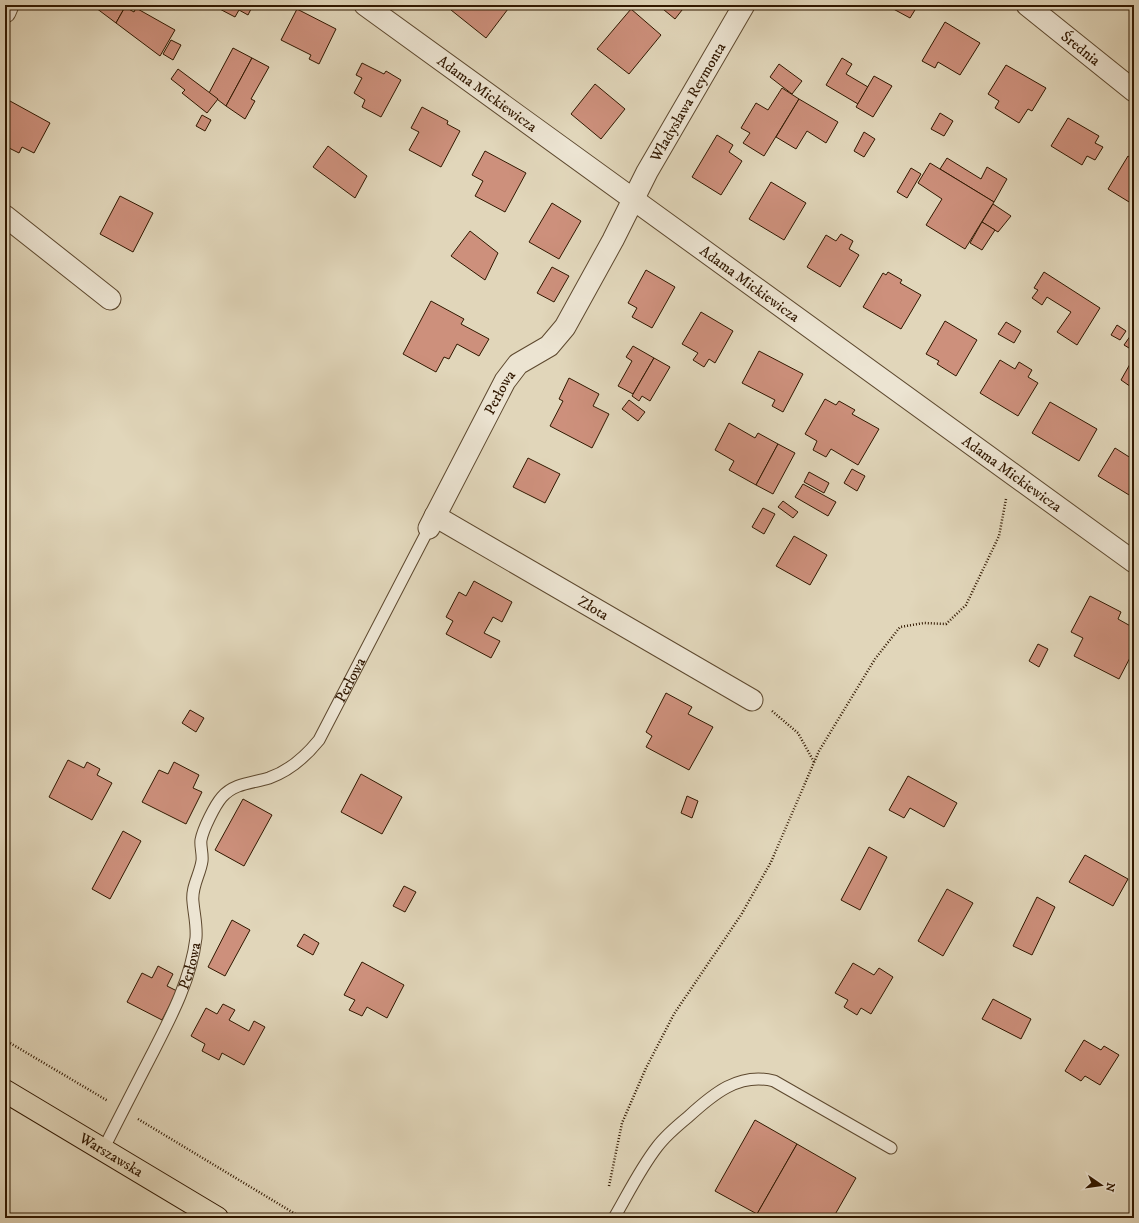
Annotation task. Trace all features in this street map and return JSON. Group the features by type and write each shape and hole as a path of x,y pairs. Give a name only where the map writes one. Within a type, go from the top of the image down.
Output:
{"main road":[{"name":"Warszawska","path":"5,1092 217,1218"}],"street":[{"path":"5,12 8,5"},
{"name":"Adama Mickiewicza","path":"365,5 1134,562"},
{"name":"Władysława Reymonta","path":"633,199 647,172 744,5"},
{"name":"Średnia","path":"1027,5 1134,91"},
{"name":"Perłowa","path":"432,522 505,381 518,364 548,346 565,327 613,240 633,199"},
{"path":"5,216 110,299"},
{"name":"Złota","path":"432,522 752,700"}],"lane":[{"name":"Perłowa","path":"103,1150 174,1012 191,964 196,937 193,902 194,886 202,861 203,850 200,842 203,832 221,798 228,791 255,781 270,778 291,767 306,756 319,740 432,522"},
{"path":"614,1218 657,1147 669,1133 714,1094 749,1079 761,1077 774,1081 891,1148"}],"path":[{"path":"608,1192 622,1123 646,1068 674,1014 741,915 771,862 819,751 851,696 875,659 900,626 924,623 946,624 966,605 999,536 1011,472"},
{"path":"752,700 776,714 798,733 814,762"},
{"path":"5,1040 302,1218"}],"building":[{"path":"92,5 126,5 116,23"},
{"path":"212,5 253,5 248,15 239,10 235,17"},
{"path":"455,5 511,5 486,38 451,10"},
{"path":"658,5 686,5 675,19"},
{"path":"886,5 918,5 910,18"},
{"path":"125,7 134,12 136,8 175,30 160,56 116,23"},
{"path":"297,9 336,29 319,64 309,59 311,55 281,40"},
{"path":"631,9 661,35 629,74 597,49"},
{"path":"945,22 980,43 960,75 938,62 935,68 922,61"},
{"path":"171,40 181,45 173,60 163,54"},
{"path":"233,48 252,58 226,106 209,93"},
{"path":"252,58 269,67 251,99 255,101 245,119 226,106"},
{"path":"842,58 852,64 846,74 868,87 858,104 826,85"},
{"path":"362,63 384,74 386,71 401,80 381,117 362,107 365,100 354,93 362,78 356,75"},
{"path":"779,64 802,81 792,94 770,77"},
{"path":"1006,65 1046,88 1032,111 1028,109 1019,123 995,108 999,101 988,94"},
{"path":"178,69 218,99 207,113 182,93 185,90 171,79"},
{"path":"874,76 892,86 873,117 856,107"},
{"path":"595,84 625,109 601,139 571,114"},
{"path":"782,88 799,99 764,156 743,143 750,133 741,128 756,103 768,110"},
{"path":"799,99 838,122 826,143 807,131 796,149 776,137"},
{"path":"10,101 50,123 34,153 22,147 19,153 5,146 5,111"},
{"path":"422,107 448,121 447,124 460,131 441,167 409,150 419,132 411,128"},
{"path":"940,113 953,121 944,136 931,129"},
{"path":"202,115 211,120 205,131 196,126"},
{"path":"1068,118 1099,136 1095,143 1103,147 1095,160 1087,156 1082,165 1051,146"},
{"path":"864,132 875,139 864,157 854,151"},
{"path":"717,135 733,145 729,152 742,161 721,195 692,177"},
{"path":"328,146 367,176 355,198 313,167"},
{"path":"485,151 526,173 505,212 475,196 483,181 472,175"},
{"path":"1128,156 1134,160 1134,205 1108,189"},
{"path":"947,158 981,179 987,167 1007,179 994,202 940,169"},
{"path":"930,163 994,202 965,249 926,225 942,199 918,183"},
{"path":"911,168 921,174 907,198 897,192"},
{"path":"771,182 806,203 784,240 749,219"},
{"path":"120,196 153,213 133,252 100,234"},
{"path":"552,203 581,221 559,259 529,242"},
{"path":"993,204 1011,216 998,232 982,222"},
{"path":"982,222 995,230 982,250 970,243"},
{"path":"470,231 498,253 485,280 451,256"},
{"path":"841,234 853,241 849,249 859,255 840,287 807,267 826,235 836,241"},
{"path":"552,267 569,276 554,302 537,293"},
{"path":"646,270 675,287 652,328 632,317 637,308 628,303"},
{"path":"888,272 902,280 900,283 921,295 901,329 863,307 883,273 886,275"},
{"path":"1044,272 1100,308 1077,345 1057,332 1071,312 1047,297 1042,305 1032,298 1038,290 1034,288"},
{"path":"431,301 464,319 461,324 489,339 479,356 457,344 449,359 444,357 436,372 403,354"},
{"path":"701,312 733,331 715,363 709,359 704,367 693,360 698,353 682,344"},
{"path":"945,321 977,340 956,376 937,364 939,361 926,354"},
{"path":"1006,322 1021,331 1014,343 998,334"},
{"path":"1117,325 1126,331 1120,340 1111,335"},
{"path":"1133,332 1134,333 1134,351 1124,345"},
{"path":"633,346 654,358 633,394 618,386 632,361 626,357"},
{"path":"759,351 803,374 783,412 772,406 775,400 742,383"},
{"path":"1134,357 1134,389 1121,380"},
{"path":"654,358 670,367 650,401 642,396 639,401 632,396"},
{"path":"1000,360 1015,369 1019,362 1032,370 1028,377 1038,383 1018,416 980,393"},
{"path":"569,378 599,394 593,406 609,414 592,448 550,426 563,401 559,399"},
{"path":"825,399 836,405 839,401 855,410 852,414 879,429 858,465 831,449 826,457 813,450 817,441 805,434"},
{"path":"629,400 645,412 638,421 622,409"},
{"path":"1050,402 1097,429 1079,461 1032,433"},
{"path":"729,423 755,438 758,433 778,444 756,485 729,470 734,461 715,450"},
{"path":"778,444 795,453 773,494 756,485"},
{"path":"1115,448 1134,460 1134,498 1098,476"},
{"path":"528,458 560,474 545,503 513,487"},
{"path":"852,469 865,476 857,491 844,483"},
{"path":"809,472 829,483 824,493 804,482"},
{"path":"803,484 836,502 828,516 795,497"},
{"path":"783,501 798,512 793,518 778,507"},
{"path":"763,508 775,514 764,534 752,527"},
{"path":"794,536 827,555 810,585 776,566"},
{"path":"474,581 512,602 502,622 493,617 484,633 500,641 491,658 446,634 453,621 446,617 459,592 466,596"},
{"path":"1090,596 1121,612 1118,619 1134,628 1134,650 1119,679 1074,656 1083,638 1071,632"},
{"path":"1038,644 1048,649 1039,667 1029,661"},
{"path":"666,693 692,707 688,714 713,727 689,770 646,747 652,736 646,732"},
{"path":"190,710 204,718 196,732 182,723"},
{"path":"68,760 84,768 87,762 100,769 97,775 112,783 92,820 49,797"},
{"path":"174,762 199,775 193,788 202,792 186,824 142,802 159,770 168,774"},
{"path":"361,774 402,797 382,834 341,812"},
{"path":"908,776 957,803 944,827 910,808 904,818 889,810"},
{"path":"687,796 698,801 692,818 681,813"},
{"path":"243,799 272,815 244,866 215,850"},
{"path":"123,831 141,841 110,899 92,889"},
{"path":"869,847 887,857 860,910 841,900"},
{"path":"1085,855 1128,879 1113,906 1069,882"},
{"path":"404,886 416,892 405,912 393,906"},
{"path":"947,889 973,903 943,956 918,941"},
{"path":"1037,897 1055,907 1032,955 1013,946"},
{"path":"232,920 250,930 225,976 208,967"},
{"path":"304,934 319,943 313,955 297,946"},
{"path":"362,962 404,985 387,1018 367,1007 362,1016 349,1010 355,1000 344,995"},
{"path":"853,963 874,975 879,968 893,977 871,1014 861,1008 857,1015 844,1007 848,1000 835,993"},
{"path":"158,966 173,974 167,986 177,991 162,1020 127,1002 142,973 152,978"},
{"path":"993,999 1031,1019 1021,1039 982,1019"},
{"path":"223,1004 235,1010 229,1020 249,1031 254,1021 265,1027 244,1065 222,1053 219,1060 202,1051 205,1044 191,1036 206,1008 217,1014"},
{"path":"1084,1040 1101,1050 1104,1046 1119,1055 1100,1085 1085,1076 1081,1081 1065,1071"},
{"path":"755,1120 797,1144 757,1214 715,1191"},
{"path":"797,1144 856,1178 833,1218 764,1218 757,1214"}]}
